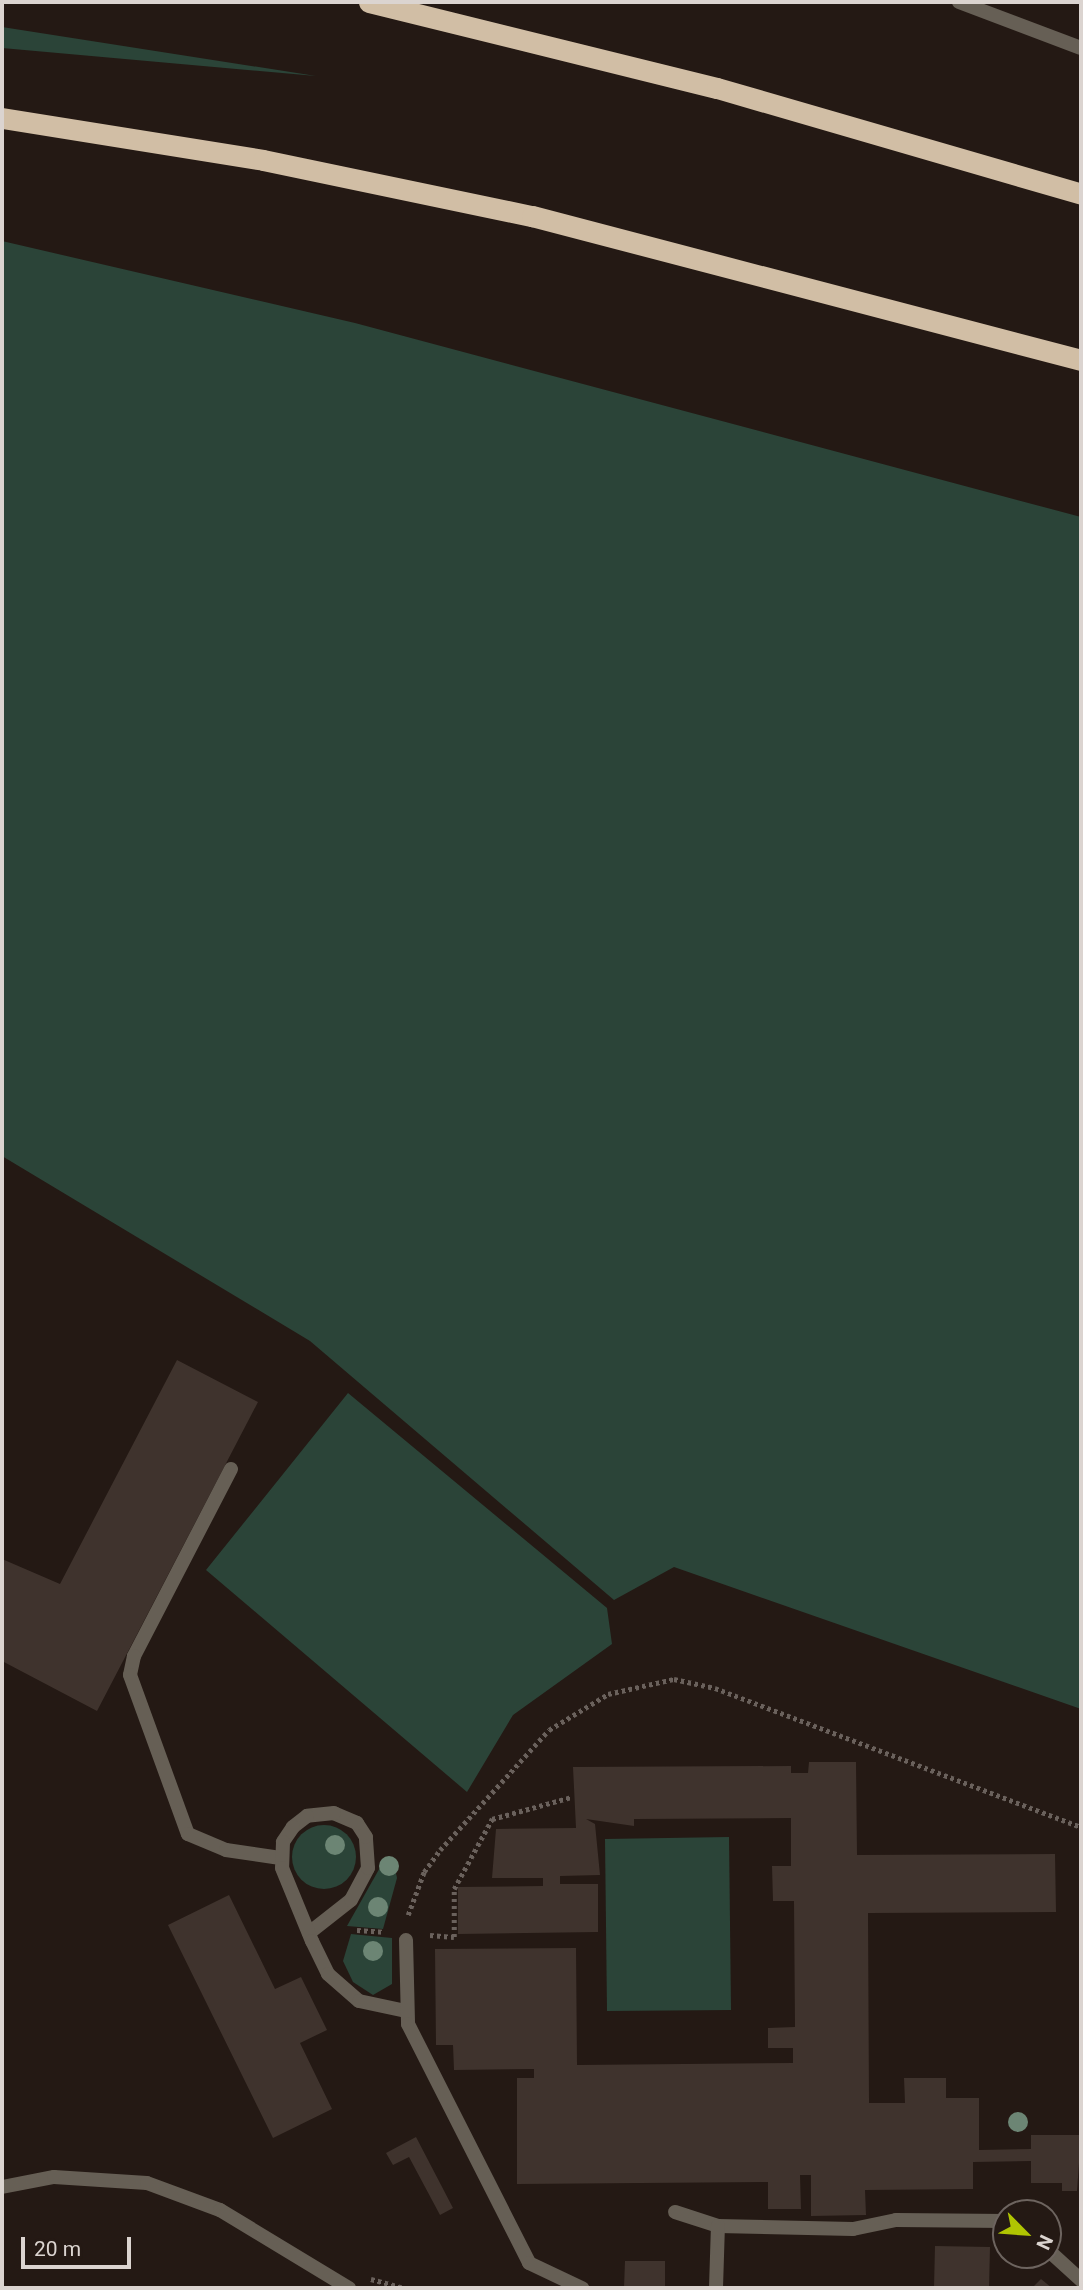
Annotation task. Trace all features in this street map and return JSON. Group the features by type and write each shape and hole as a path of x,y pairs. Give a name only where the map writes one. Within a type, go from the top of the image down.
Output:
{"highway":[{"path":"369,2 717,88 1081,194"},
{"path":"2,118 263,160 532,216 1081,360"}],"lane":[{"path":"959,2 1081,48"},
{"path":"231,1469 134,1657 130,1675 188,1833 226,1850 280,1858"},
{"path":"309,1933 362,1884 370,1854 366,1837 347,1817 320,1812 293,1827 280,1858 309,1933 322,1963 359,2001 406,2011"},
{"path":"406,1937 406,2011 529,2263 582,2288"},
{"path":"2,2188 54,2177 147,2183 220,2210 349,2288"},
{"path":"675,2212 718,2226 853,2229 896,2220 992,2221"},
{"path":"716,2288 718,2226"},
{"path":"1062,2263 1081,2280"}],"path":[{"path":"406,1937 424,1871 540,1740 573,1710 642,1684 682,1679 715,1688 1081,1827"},
{"path":"322,1963 343,1945 348,1929 406,1937 454,1937 454,1889 492,1819 572,1797"}],"green space":[{"path":"2,27 316,76 2,48"},
{"path":"2,241 355,323 1081,517 1081,1709 674,1567 614,1600 310,1341 2,1156"},
{"path":"348,1393 607,1608 612,1644 513,1715 467,1792 206,1570"},
{"path":"324,1825 342,1831 350,1839 356,1857 350,1875 342,1883 324,1889 306,1883 298,1875 292,1857 298,1839 306,1831"},
{"path":"729,1837 731,2010 607,2011 605,1839"},
{"path":"394,1863 397,1878 383,1929 347,1926 382,1864"},
{"path":"351,1934 392,1938 392,1984 373,1995 353,1982 343,1961"}],"building":[{"path":"177,1360 258,1402 97,1711 2,1661 2,1559 60,1584"},
{"path":"809,1762 856,1762 857,1855 1055,1854 1056,1912 868,1913 869,2103 905,2103 904,2078 946,2078 946,2098 979,2098 979,2150 1031,2149 1031,2135 1081,2135 1077,2191 1062,2191 1062,2183 1031,2183 1031,2161 973,2162 973,2189 865,2190 866,2215 811,2216 811,2175 800,2175 801,2209 768,2209 768,2182 517,2184 517,2078 534,2078 534,2069 454,2070 453,2045 436,2045 435,1949 576,1948 577,2065 793,2063 793,2048 768,2048 768,2028 795,2027 794,1901 773,1901 772,1866 791,1866 791,1818 634,1819 634,1826 586,1819 595,1824 600,1875 560,1876 560,1884 598,1884 598,1932 458,1934 458,1887 543,1886 543,1878 492,1878 496,1829 576,1828 573,1767 791,1766 791,1773 808,1773"},
{"path":"229,1895 275,1989 301,1977 327,2030 300,2043 332,2109 273,2138 168,1925"},
{"path":"416,2137 453,2208 440,2215 409,2157 393,2165 386,2153"},
{"path":"935,2246 990,2247 989,2288 934,2288"},
{"path":"625,2261 665,2261 665,2288 624,2288"},
{"path":"1041,2279 1052,2288 1032,2288"}]}
